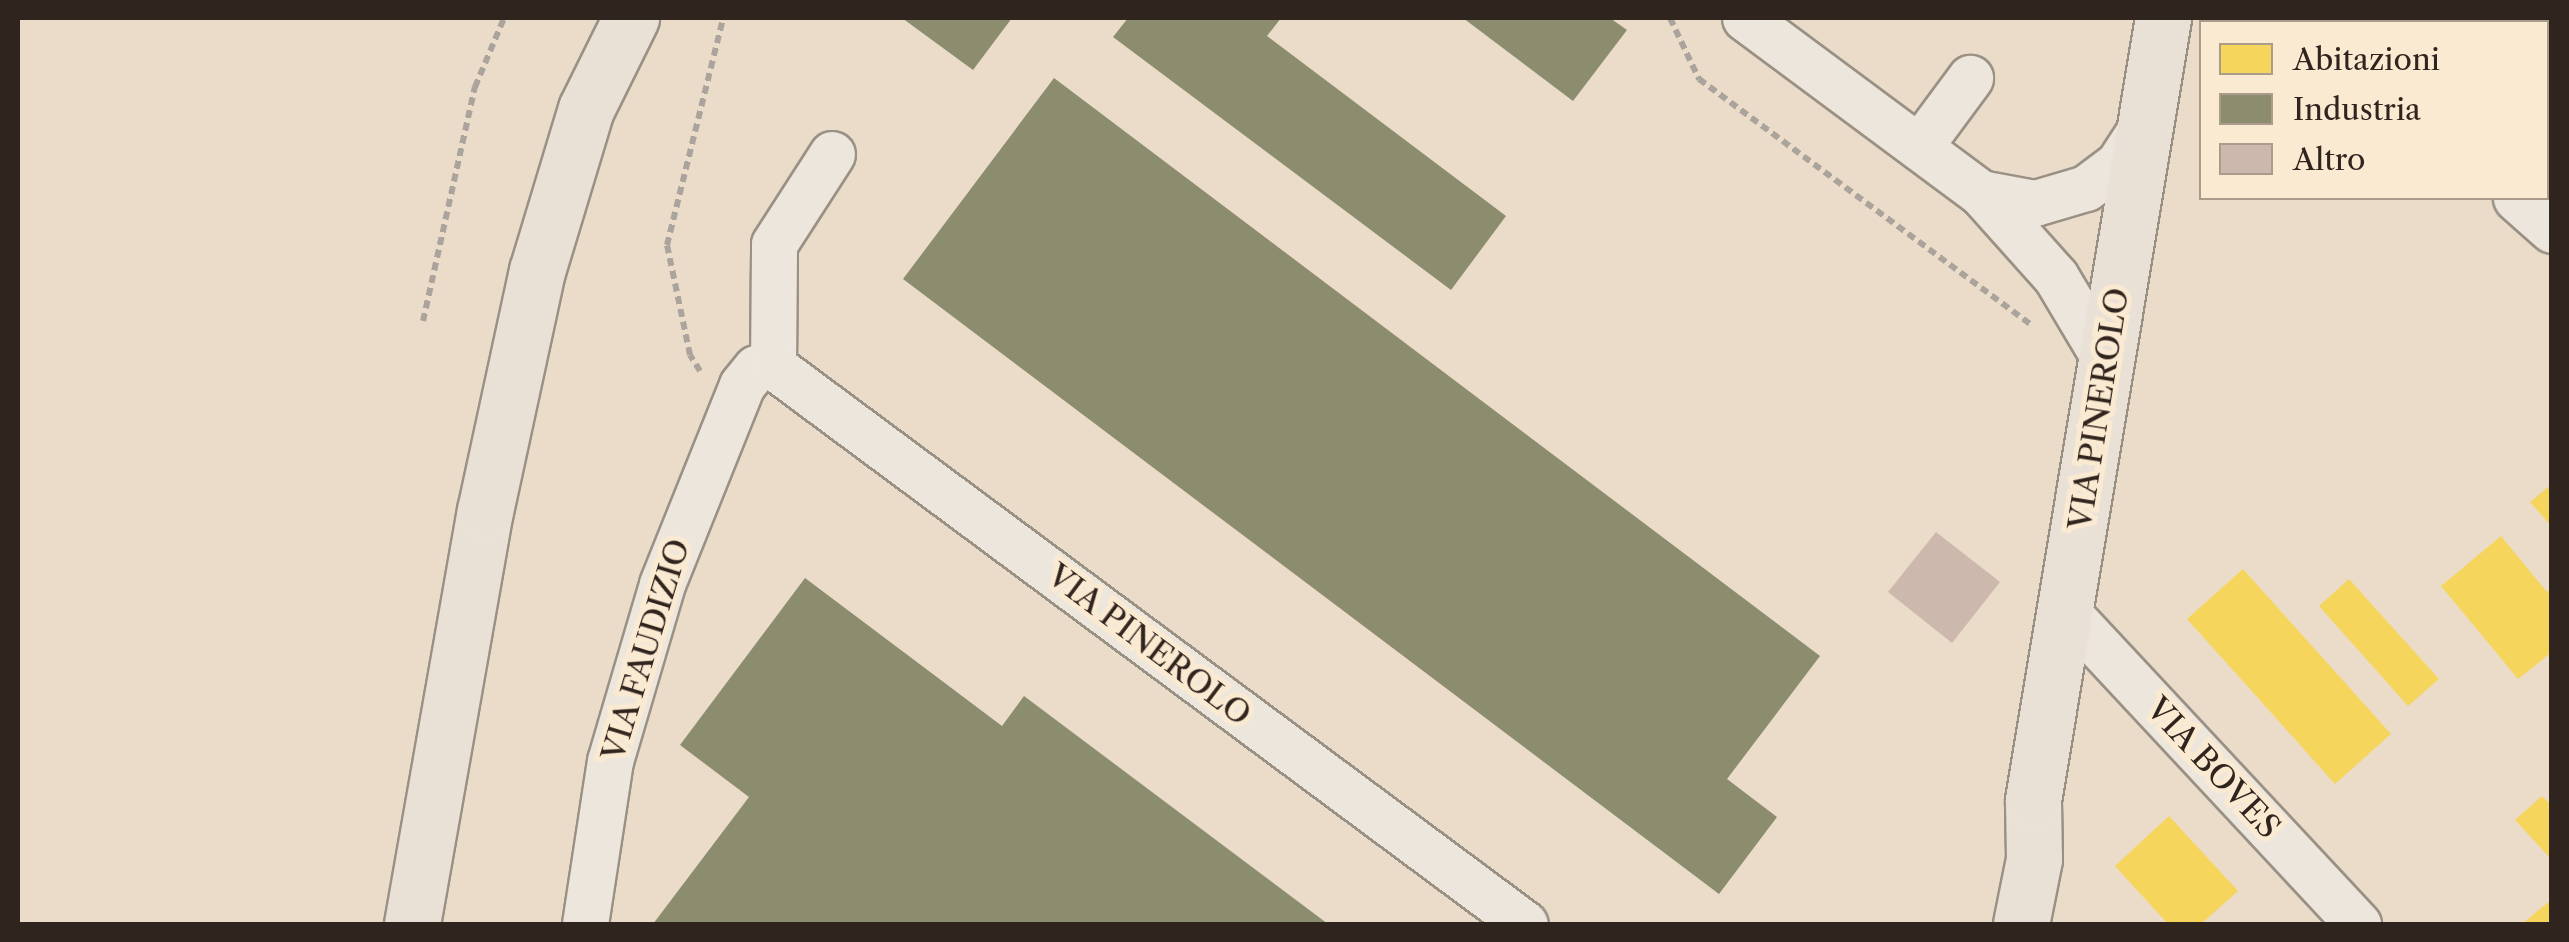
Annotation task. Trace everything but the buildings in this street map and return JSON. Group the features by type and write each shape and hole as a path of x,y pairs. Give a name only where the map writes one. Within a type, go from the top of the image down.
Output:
{"main road":[{"path":"412,924 485,512 537,271 586,109 630,18"},
{"name":"VIA PINEROLO","path":"1989,924 2032,800 2067,612 2164,18"},
{"name":"VIA PINEROLO","path":"2021,924 2034,859 2032,800"}],"street":[{"path":"1746,18 1981,193 2056,277 2106,361"},
{"path":"1919,147 1970,78"},
{"path":"1981,193 2035,203 2086,188 2118,164 2148,119"},
{"path":"748,388 774,244 832,154"},
{"path":"2518,200 2552,230"},
{"name":"VIA FAUDIZIO","path":"585,924 610,761 631,678 748,388"},
{"name":"VIA PINEROLO","path":"748,388 1526,924"},
{"name":"VIA BOVES","path":"2067,612 2358,924"}],"path":[{"path":"424,320 475,87 504,18"},
{"path":"723,18 667,245 690,355 748,388"},
{"path":"1670,18 1699,80 2042,333"}]}
